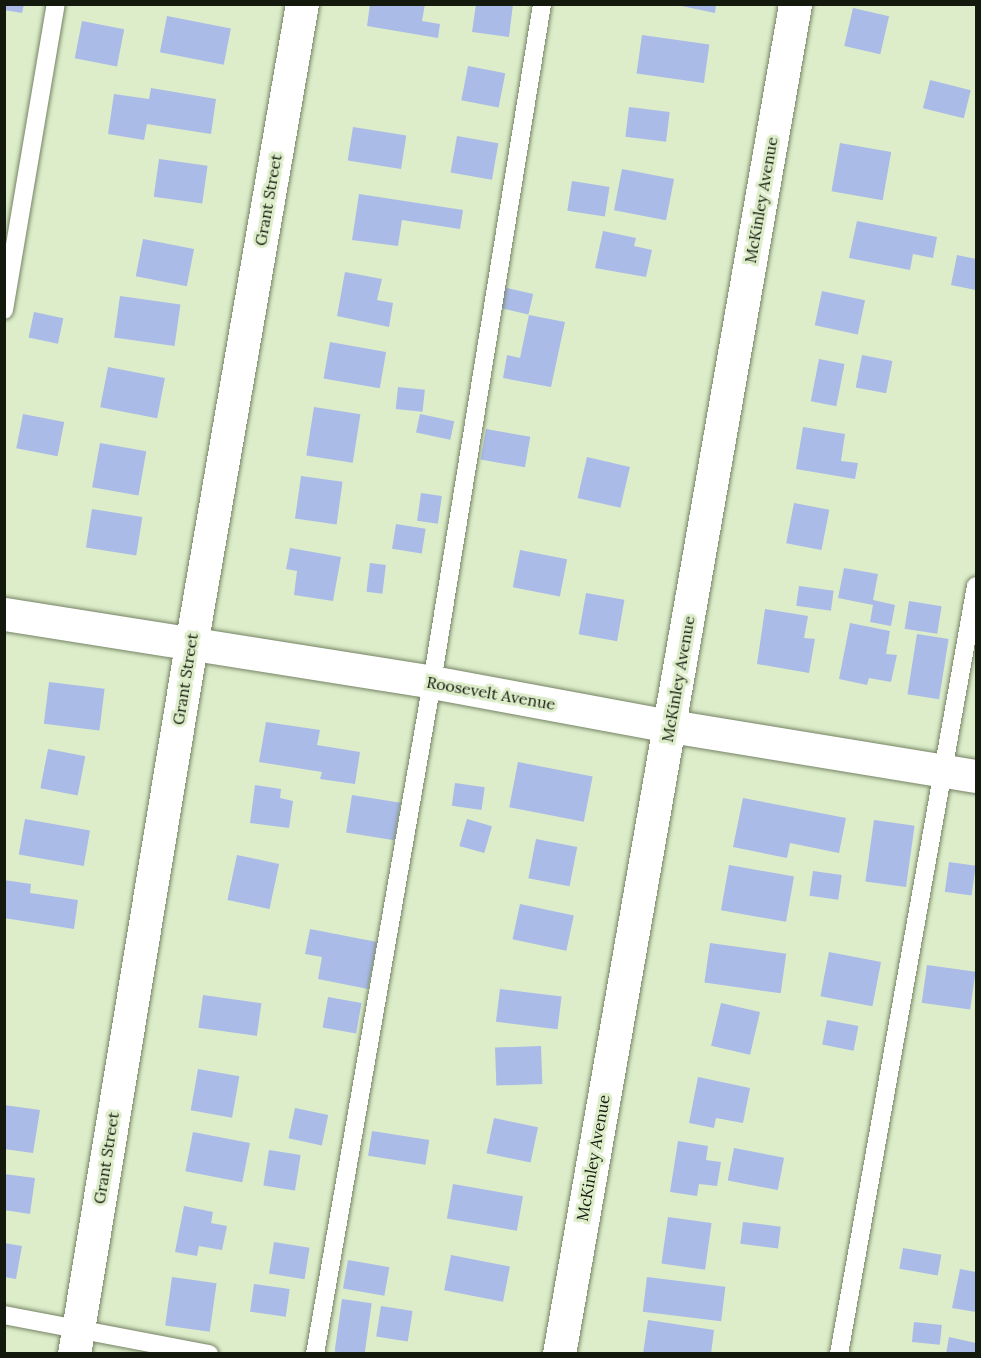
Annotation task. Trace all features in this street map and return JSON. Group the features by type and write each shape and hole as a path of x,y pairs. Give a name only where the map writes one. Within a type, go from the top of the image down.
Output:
{"street":[{"name":"Grant Street","path":"76,1341 190,645 302,4"},
{"name":"McKinley Avenue","path":"559,1353 795,4"},
{"name":"Roosevelt Avenue","path":"4,614 432,682 670,726 961,773"}],"lane":[{"path":"4,310 56,4"},
{"path":"315,1353 432,682 542,4"},
{"path":"839,1353 961,773 976,586"},
{"path":"4,1315 76,1341 208,1353"}],"building":[{"path":"4,4 24,4 22,13 4,10"},
{"path":"370,4 425,4 422,21 440,24 438,38 367,26"},
{"path":"476,4 513,4 509,37 472,32"},
{"path":"672,4 716,4 715,13"},
{"path":"853,8 889,16 880,54 844,46"},
{"path":"167,16 231,28 224,65 160,52"},
{"path":"82,21 124,29 117,67 75,58"},
{"path":"642,35 709,44 704,83 637,74"},
{"path":"468,66 505,73 499,108 461,100"},
{"path":"930,80 971,90 964,118 923,108"},
{"path":"151,88 216,99 211,134 147,124 144,140 108,134 114,94 149,99"},
{"path":"629,107 670,112 666,142 625,137"},
{"path":"353,127 406,135 401,169 348,161"},
{"path":"457,136 498,143 492,180 451,172"},
{"path":"840,143 891,152 883,200 831,191"},
{"path":"159,159 208,166 202,203 154,197"},
{"path":"622,169 674,179 666,220 614,210"},
{"path":"572,181 610,187 605,217 567,211"},
{"path":"359,194 463,210 460,229 402,220 398,246 352,240"},
{"path":"857,221 937,237 933,258 913,254 910,270 849,258"},
{"path":"603,231 636,238 634,246 652,250 646,277 595,268"},
{"path":"143,239 194,249 187,286 136,276"},
{"path":"957,255 976,259 976,290 951,285"},
{"path":"345,272 382,279 377,300 393,303 389,327 337,316"},
{"path":"503,287 533,294 528,314 498,307"},
{"path":"822,291 865,300 858,334 815,325"},
{"path":"120,296 180,304 175,346 114,338"},
{"path":"34,312 63,318 58,344 29,337"},
{"path":"529,315 565,322 551,387 503,378 507,355 520,358"},
{"path":"330,342 386,352 380,388 324,378"},
{"path":"862,355 892,361 886,393 856,387"},
{"path":"819,359 845,364 836,406 811,401"},
{"path":"108,367 165,378 157,418 100,407"},
{"path":"398,387 425,390 423,412 396,409"},
{"path":"314,407 360,414 353,463 306,455"},
{"path":"23,414 64,422 58,456 16,448"},
{"path":"420,414 454,421 450,440 416,433"},
{"path":"803,427 845,434 841,461 858,463 855,479 796,469"},
{"path":"486,429 530,437 525,467 481,460"},
{"path":"100,443 146,451 138,495 92,487"},
{"path":"587,457 630,467 620,508 578,498"},
{"path":"301,476 343,482 337,524 295,519"},
{"path":"421,493 442,496 438,524 417,521"},
{"path":"794,503 829,510 822,550 786,543"},
{"path":"92,509 142,517 136,555 86,548"},
{"path":"396,524 426,529 422,553 392,549"},
{"path":"290,548 341,557 333,601 294,595 297,571 286,569"},
{"path":"520,550 567,559 560,596 513,587"},
{"path":"370,563 386,565 382,594 366,592"},
{"path":"844,568 878,574 873,600 895,605 891,626 870,622 873,605 838,598"},
{"path":"799,586 834,591 831,611 796,606"},
{"path":"586,593 624,600 617,641 579,634"},
{"path":"909,601 942,606 937,634 905,629"},
{"path":"765,609 808,616 804,638 815,639 809,673 757,664"},
{"path":"850,623 890,631 886,654 897,655 891,682 869,678 867,685 839,679"},
{"path":"917,634 949,639 939,699 907,694"},
{"path":"49,682 105,689 99,731 44,724"},
{"path":"266,722 320,730 317,745 360,752 355,784 320,779 322,772 259,762"},
{"path":"48,749 85,756 78,796 40,788"},
{"path":"518,762 593,777 584,822 509,807"},
{"path":"455,783 485,787 482,810 452,806"},
{"path":"255,785 281,789 280,798 293,801 289,828 250,823"},
{"path":"352,795 400,803 394,840 346,833"},
{"path":"743,798 846,818 839,853 790,843 787,858 733,847"},
{"path":"25,819 90,830 84,866 19,854"},
{"path":"467,819 492,826 484,853 459,846"},
{"path":"874,820 915,826 906,887 865,881"},
{"path":"536,839 577,847 570,886 528,878"},
{"path":"237,855 279,864 269,909 227,900"},
{"path":"949,862 976,866 972,895 945,892"},
{"path":"729,865 794,876 786,922 721,910"},
{"path":"813,871 842,875 838,900 810,896"},
{"path":"4,880 31,884 30,893 78,900 74,929 4,918"},
{"path":"520,904 574,915 566,951 513,939"},
{"path":"310,929 377,942 368,989 318,979 322,957 305,954"},
{"path":"710,943 786,954 781,993 704,983"},
{"path":"829,952 881,962 872,1006 820,996"},
{"path":"927,965 976,972 970,1009 922,1003"},
{"path":"500,989 562,997 558,1029 496,1022"},
{"path":"203,995 261,1003 257,1036 198,1028"},
{"path":"328,997 361,1003 356,1033 323,1028"},
{"path":"721,1003 760,1012 750,1055 711,1046"},
{"path":"827,1020 858,1026 854,1051 822,1045"},
{"path":"541,1046 542,1084 496,1086 495,1048"},
{"path":"198,1069 239,1076 232,1118 191,1110"},
{"path":"698,1077 750,1088 743,1123 716,1118 714,1128 689,1123"},
{"path":"4,1105 40,1110 33,1153 4,1149"},
{"path":"295,1108 328,1115 322,1145 289,1138"},
{"path":"494,1118 538,1127 531,1163 487,1153"},
{"path":"372,1131 429,1140 425,1165 368,1156"},
{"path":"193,1132 250,1143 242,1182 185,1171"},
{"path":"678,1141 708,1146 706,1160 721,1162 717,1186 699,1184 697,1196 670,1192"},
{"path":"734,1148 784,1158 778,1190 728,1180"},
{"path":"269,1150 301,1155 295,1191 263,1186"},
{"path":"4,1174 35,1178 30,1214 4,1210"},
{"path":"453,1184 523,1196 517,1231 447,1218"},
{"path":"184,1206 213,1212 211,1223 227,1226 222,1250 199,1246 197,1256 175,1252"},
{"path":"668,1217 712,1223 705,1270 661,1264"},
{"path":"743,1222 781,1227 778,1248 740,1244"},
{"path":"274,1242 310,1248 305,1279 269,1274"},
{"path":"4,1243 22,1246 16,1279 4,1277"},
{"path":"903,1248 941,1255 938,1275 899,1269"},
{"path":"451,1255 510,1266 503,1302 444,1290"},
{"path":"348,1260 389,1267 384,1296 343,1289"},
{"path":"960,1269 976,1272 976,1312 952,1308"},
{"path":"172,1277 217,1283 210,1332 165,1326"},
{"path":"647,1277 725,1287 721,1321 643,1312"},
{"path":"254,1284 290,1289 286,1317 250,1312"},
{"path":"342,1299 372,1303 365,1354 335,1351"},
{"path":"381,1306 413,1311 408,1342 376,1337"},
{"path":"648,1320 714,1330 711,1354 643,1354"},
{"path":"914,1322 942,1325 940,1345 912,1342"},
{"path":"949,1337 976,1343 976,1354 946,1354"}]}
